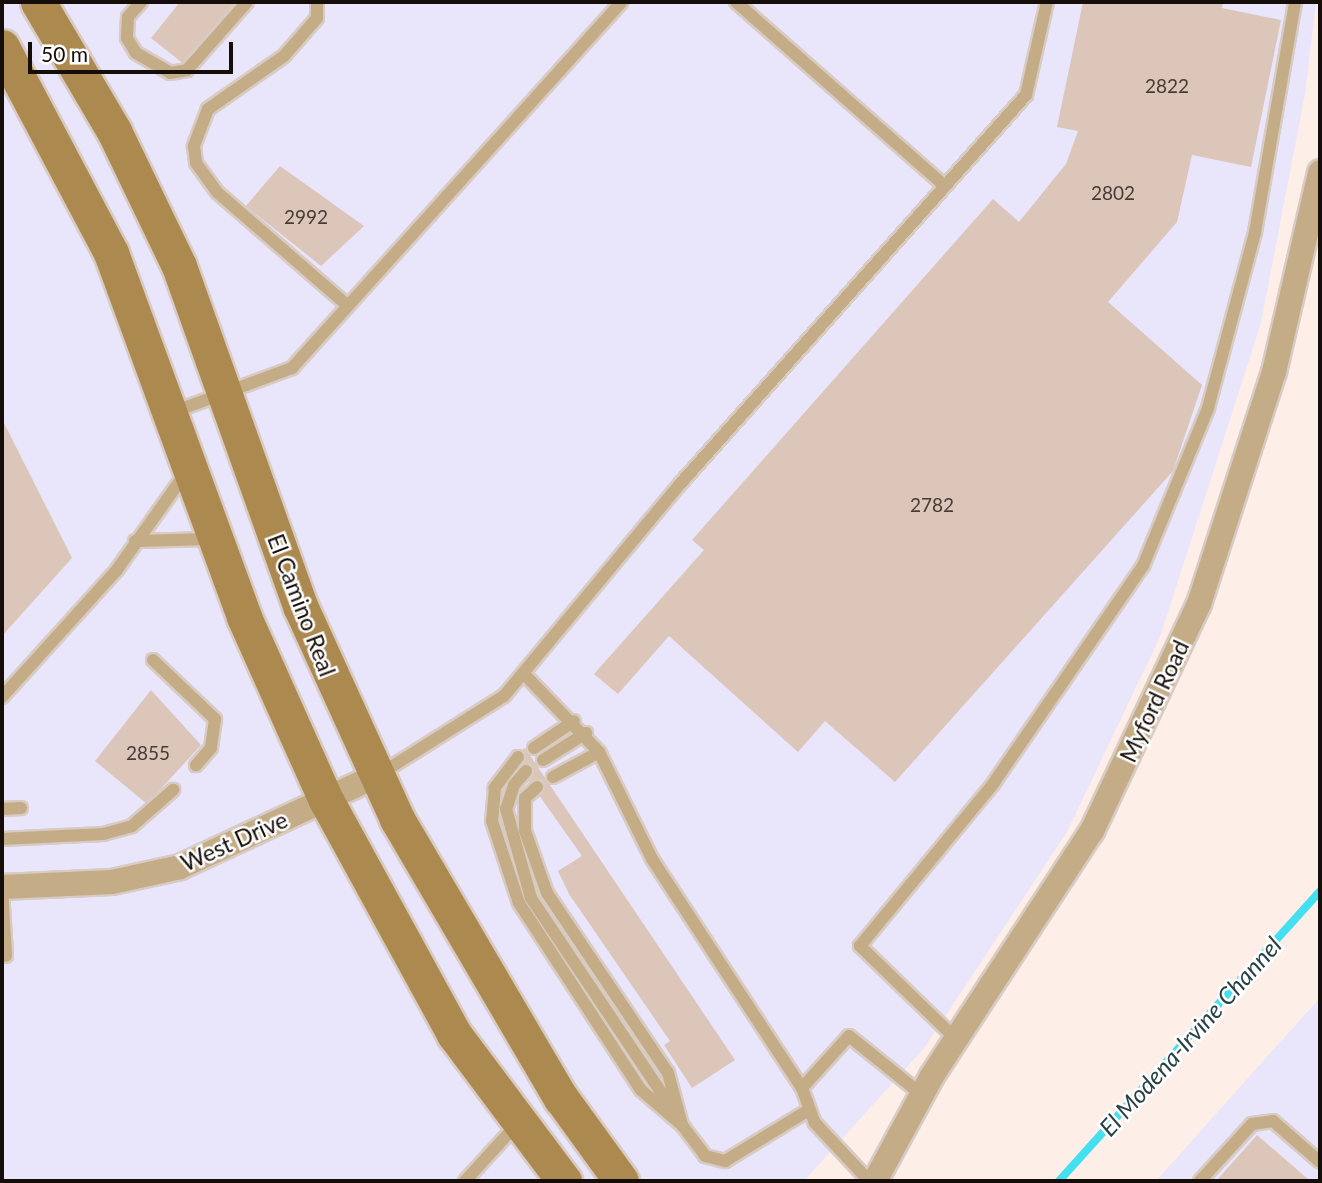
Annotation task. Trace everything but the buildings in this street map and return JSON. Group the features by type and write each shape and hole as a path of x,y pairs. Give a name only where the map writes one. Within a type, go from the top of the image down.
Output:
{"main road":[{"name":"El Camino Real","path":"38,2 153,208 225,396 301,608 376,776 490,982 621,1181"},
{"path":"2,47 89,204 171,412 216,538 326,800 454,1034 517,1124 564,1181"}],"street":[{"name":"Myford Road","path":"875,1181 956,1039 1092,831 1199,604 1275,372 1320,172"},
{"name":"West Drive","path":"2,889 112,882 180,867 376,776"}],"lane":[{"path":"141,2 128,18 127,38 136,53 170,73 187,70 247,2"},
{"path":"317,2 317,18 284,56 208,110 194,146 196,163 218,193 348,306"},
{"path":"171,412 225,396 292,368 621,2"},
{"path":"736,2 945,186"},
{"path":"376,776 484,714 524,674 681,483 1026,95 1046,2"},
{"path":"956,1039 860,946 993,785 1143,566 1208,408 1238,295 1292,47 1295,2"},
{"path":"2,698 116,571 190,465"},
{"path":"135,541 216,538"},
{"path":"153,660 215,719 211,748 196,765"},
{"path":"524,674 586,733 599,752 652,859 802,1088 810,1110 869,1181"},
{"path":"534,748 574,721"},
{"path":"543,760 586,733"},
{"path":"553,777 599,752"},
{"path":"518,757 503,774 492,803 519,903 641,1090 682,1125"},
{"path":"526,771 514,785 506,809 531,898 705,1156 725,1161 810,1110"},
{"path":"537,787 525,798 524,831 547,893 668,1073 682,1125"},
{"path":"2,839 103,834 132,826 173,790"},
{"path":"2,810 22,808"},
{"path":"2,889 6,956"},
{"path":"802,1088 849,1036 922,1095"},
{"path":"1200,1181 1252,1124 1273,1121 1320,1163"},
{"path":"465,1181 517,1124"}],"shaded area":[{"path":"2,2 1316,2 1305,94 1261,323 1160,637 1067,832 925,1047 804,1181 2,1181"},
{"path":"1320,998 1320,1181 1156,1181 1264,1060"}],"waterway":[{"name":"El Modena-Irvine Channel","path":"1059,1181 1320,891"}]}
